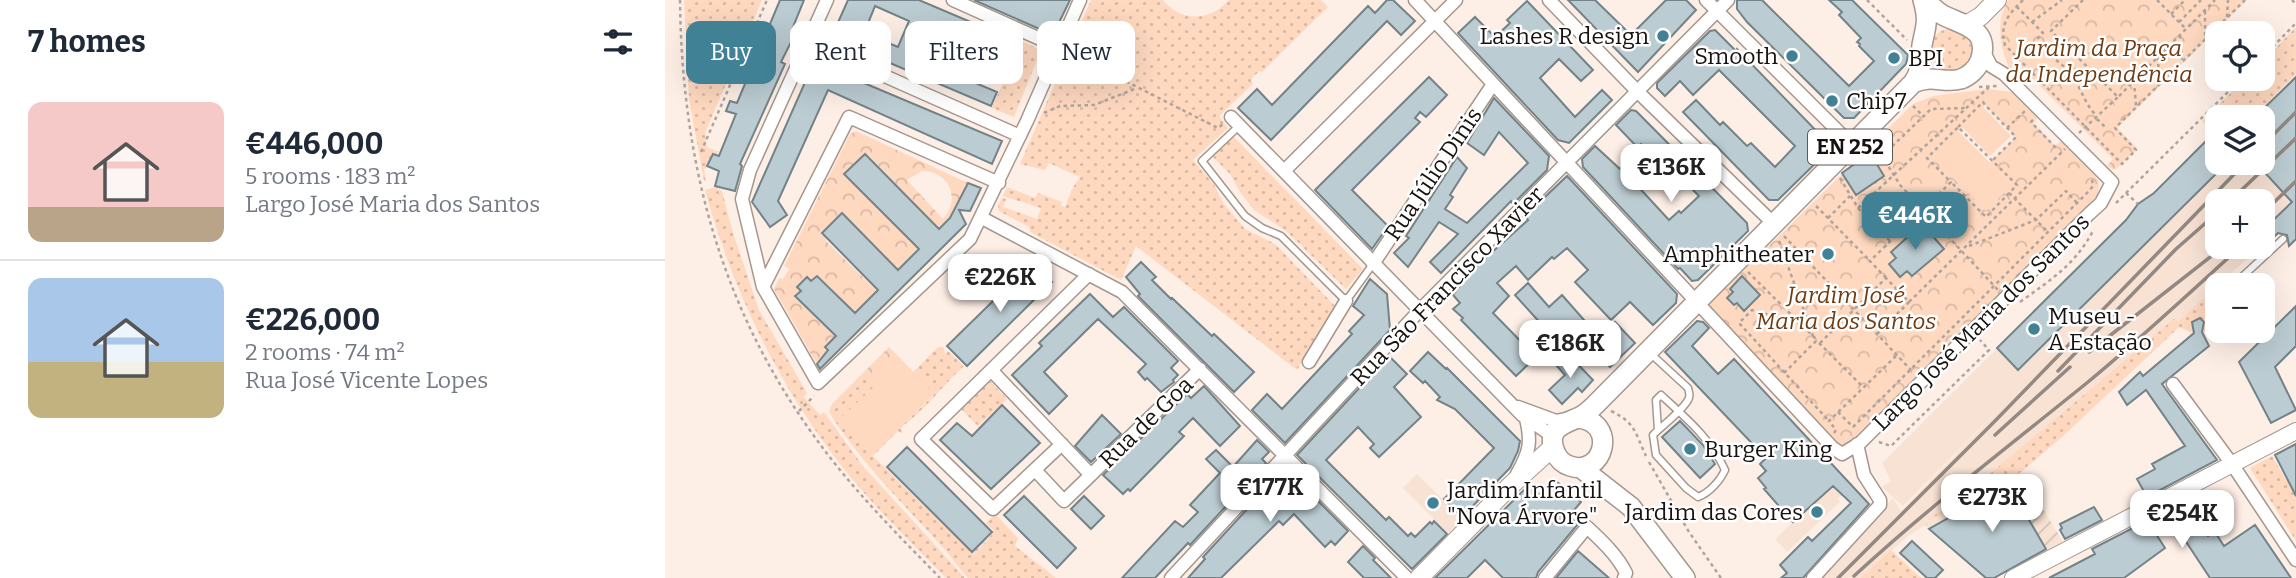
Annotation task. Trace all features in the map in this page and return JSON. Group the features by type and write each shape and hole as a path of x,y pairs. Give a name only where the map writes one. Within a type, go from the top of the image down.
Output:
{"main road":[{"name":"EN 252","path":"1685,578 1625,500 1581,468 1568,466 1556,449 1557,429 1585,414 1695,302 1778,231 1851,145 1913,83 1920,74 1920,45 1928,21 1923,0"},
{"name":"EN 252","path":"1923,0 1940,13 1974,29"},
{"path":"1913,83 1923,78 1970,81 1977,66 1974,29 1997,0"},
{"path":"1941,78 1932,73 1926,65 1920,45 1940,22 1949,20 1974,29"},
{"name":"EN 252","path":"1622,378 1600,430 1603,441 1601,453 1625,500"},
{"path":"1573,419 1590,421 1600,430"},
{"path":"1419,578 1510,486 1556,449"},
{"path":"1581,468 1596,460 1601,453"}],"street":[{"path":"818,21 827,0"},
{"path":"953,0 1037,38"},
{"path":"1070,21 1080,0"},
{"path":"1415,0 1827,440"},
{"path":"1284,172 1456,0"},
{"path":"1549,0 1778,231"},
{"path":"1706,0 1851,145"},
{"name":"Rua São Francisco Xavier","path":"1171,578 1420,310 1728,0"},
{"path":"1974,29 1991,66 2004,74 2068,144"},
{"path":"1970,81 1987,69 1996,70"},
{"path":"891,79 1020,136"},
{"path":"790,82 750,170 742,199 763,287 818,383 970,239 999,183 1042,84"},
{"name":"Rua Júlio Dinis","path":"1373,264 1493,84"},
{"path":"763,287 849,117 999,183"},
{"path":"1235,122 1556,449"},
{"name":"Largo José Maria dos Santos","path":"1827,440 1842,454 1857,444 2101,203 2112,182 2068,144"},
{"path":"982,218 1122,292 1407,578"},
{"path":"1062,444 993,509 921,439 1089,274"},
{"path":"1309,362 1346,301"},
{"name":"Rua de Goa","path":"1035,470 1064,501 1200,369"},
{"path":"991,370 1091,475"},
{"path":"2173,384 2232,464 2296,560"},
{"path":"1514,406 1556,421 1573,419"},
{"path":"1510,486 1528,456 1530,436 1526,418"},
{"path":"2014,578 2296,431"},
{"path":"1812,578 1880,505 1880,500 1864,475 1857,444"},
{"path":"1545,578 1587,527 1621,564 1626,573 1624,578"}],"lane":[{"path":"1235,122 1202,161 1245,216 1262,228 1281,236 1346,301 1373,264"},
{"path":"2246,273 2283,239"},
{"path":"1647,350 1688,388 1689,400 1678,410 1658,430 1653,435 1656,456 1698,497 1704,495 1722,478 1725,470 1713,446 1678,410 1661,395 1656,400 1658,430"}],"path":[{"path":"701,152 767,0"},
{"path":"1867,0 1920,45"},
{"path":"2023,0 2006,19 2002,32 2005,45 2122,164 2136,150 2115,128 2205,39"},
{"path":"2032,22 2062,0"},
{"path":"2017,60 2043,33 2051,31 2083,0"},
{"path":"2157,0 2186,29"},
{"path":"2171,14 2185,0"},
{"path":"2179,22 2201,0"},
{"path":"1876,334 2215,0"},
{"path":"2227,17 2228,0"},
{"path":"2223,21 2245,0"},
{"path":"2292,0 2296,4"},
{"path":"2017,7 2043,33"},
{"path":"2205,10 2205,21"},
{"path":"2275,45 2296,23"},
{"path":"2051,31 2118,97"},
{"path":"2180,35 2182,62"},
{"path":"2033,44 2057,60 2072,75 2087,103 2105,127"},
{"path":"2158,57 2159,85"},
{"path":"1970,81 2004,89"},
{"path":"2134,82 2136,107"},
{"path":"1129,84 1219,128 1235,122"},
{"path":"1858,208 1990,86"},
{"path":"1027,121 1060,106 1094,105 1137,88"},
{"path":"2117,203 2229,91"},
{"path":"1958,127 2017,185 1986,217 1927,158 1958,127 1983,102 2016,137 1992,160"},
{"path":"1910,103 1923,116"},
{"path":"2007,128 2025,110 2018,103"},
{"path":"1882,156 1936,107 1967,108"},
{"path":"2034,119 2031,122 2056,148 2060,144 2068,144"},
{"path":"1872,124 1880,133 1873,140 1894,177 2014,307 2058,275 2084,249 2097,222"},
{"path":"1838,175 1858,208 1891,241"},
{"path":"1853,427 2093,186 2092,176"},
{"path":"1870,261 1951,183"},
{"path":"1967,247 2036,220 2066,191 2077,202"},
{"path":"2010,193 2048,232"},
{"path":"2126,193 2138,204"},
{"path":"1828,218 1851,196"},
{"path":"1812,202 1909,302"},
{"path":"1778,231 1911,370"},
{"path":"1778,231 1813,336"},
{"path":"1745,270 1863,387"},
{"path":"1784,373 1886,278"},
{"path":"1801,324 1752,310 1739,323 1836,430 1827,440"},
{"path":"1873,448 1879,442 1891,446 1989,349 1980,341"},
{"path":"1829,421 1896,355"},
{"path":"798,412 818,391 818,383"},
{"path":"1608,410 1626,419 1634,428 1666,494 1721,578"}],"shaded area":[{"path":"2296,77 2296,239 2289,246 2283,239 2286,236 2280,231 2275,235 2275,189 2205,189 2205,259 2247,259 2231,273 2205,273 2205,298 2179,327 2021,472 1925,525 1860,578 1817,578 1893,498 1901,511 2015,393 1903,506 1882,487 1891,481 1882,463 2126,220 2138,204 2154,193 2205,142 2205,175 2275,175 2275,105 2267,105"},
{"name":"Jardim Infantil \"Nova Árvore\"","path":"1417,474 1463,519 1448,533 1403,488"},
{"path":"2022,474 2063,542 1994,578 1986,578 1925,525"},
{"name":"Jardim das Cores","path":"1842,477 1851,486 1838,499 1840,502 1787,552 1775,539"}],"green space":[{"path":"684,0 762,0 753,21 686,21 686,40"},
{"path":"1091,0 1163,0 1178,13 1187,16 1214,12 1229,0 1321,0 1328,7 1262,72 1259,71 1251,80 1253,84 1219,116 1228,128 1193,160 1213,183 1224,204 1245,229 1275,244 1336,307 1297,370 1136,246 1121,280 1030,232 1029,227 999,211 1002,198 1006,199 1003,207 1037,219 1041,208 1003,196 1007,187 1035,198 1038,193 1062,202 1061,205 1065,207 1080,177 1049,163 1045,170 1020,164 1055,84 1135,84 1135,21 1082,21"},
{"name":"Jardim da Praça da Independência","path":"2008,0 2247,0 2226,21 2205,21 2205,41 2117,128 2138,149 2115,170 2107,166 2113,159 2018,64 2010,70 2000,35 2004,8"},
{"path":"2296,27 2296,74 2266,105 2218,105 2233,91 2275,91 2275,49"},
{"path":"1952,28 1967,35 1974,50 1967,65 1952,72 1937,65 1930,50 1937,35"},
{"path":"1023,42 1037,48 1037,60 1014,117 992,108 1002,84 1023,84"},
{"path":"688,84 726,84 705,133 707,147 718,152 714,162 704,169 706,181 704,181"},
{"name":"Jardim José Maria dos Santos","path":"1987,89 2012,92 2038,117 2033,123 2055,146 2061,141 2094,175 2099,182 2098,195 1851,443 1838,446 1708,303 1740,269 1774,241 1913,104 1933,96","holes":["1985,105 2016,137 1990,163 2012,185 1933,157"]},
{"path":"1983,107 2011,136 1990,156 1962,127"},
{"path":"856,131 968,183 950,218 939,228 869,156 863,162 860,159 850,168 848,178 919,249 898,269 847,218 825,240 877,291 854,314 807,277 797,286 801,291 796,297 837,335 825,346 828,350 819,368 774,289 779,278 783,279 789,269 784,266 850,134","holes":["922,171 932,172 946,181 952,195 943,219 907,180"]},
{"path":"1958,131 2012,185 1986,211 1932,157"},
{"path":"1233,136 1363,269 1346,289 1285,230 1254,210 1230,174 1212,156"},
{"path":"716,187 722,191 759,310 807,393 804,397 820,415 824,412 862,465 965,578 946,578 868,498 799,405 761,337 729,265 705,190"},
{"path":"2205,297 2205,331 2196,334 2179,327 2021,472 1927,520 1960,499 2174,319 2178,322"},
{"path":"889,347 902,360 877,384 865,371"},
{"path":"938,347 944,348 945,354 948,351 964,366 903,426 903,432 898,431 873,456 972,553 988,537 970,560 992,534 993,530 986,523 995,514 1018,538 1015,546 1056,578 968,578 867,464 829,412 832,404 865,371 877,384 839,420 872,453 934,395 913,372"},
{"path":"902,360 934,394 872,454 839,420"},
{"path":"990,381 1007,399 978,426 961,409"},
{"path":"2272,456 2296,496 2296,541 2250,468"},
{"path":"1891,550 1921,578 1860,578"}],"building":[{"path":"780,0 804,0 795,21 790,21 790,44 781,62 785,64 776,84 776,21 771,21"},
{"path":"848,0 919,0 968,21 909,21 875,6 869,21 839,21"},
{"path":"974,0 1070,0 1060,21 1037,21 1037,28"},
{"path":"1387,0 1393,0 1415,21 1401,35 1387,21 1271,140 1238,108 1257,89 1272,105 1368,6 1375,13"},
{"path":"1568,0 1595,0 1631,35 1666,0 1686,0 1696,10 1638,72"},
{"path":"1737,0 1762,0 1849,86 1874,61 1859,46 1857,42 1861,38 1839,15 1842,12 1829,0 1852,0 1908,55 1906,64 1854,118 1844,118 1747,22 1737,9"},
{"path":"1527,1 1593,70 1581,81 1559,59 1540,78 1575,117 1602,90 1612,100 1569,143 1558,140 1458,33 1475,17 1495,37 1510,23 1507,20"},
{"path":"905,30 905,69 891,64 891,44 898,47"},
{"path":"1715,30 1736,51 1737,49 1827,142 1827,152 1778,200 1769,200 1683,112 1696,100 1720,125 1723,122 1747,146 1751,143 1775,167 1795,146 1719,70 1693,95 1680,81 1665,96 1657,88 1657,83 1710,31"},
{"path":"1429,77 1447,95 1426,117 1420,112 1415,118 1420,122 1352,190 1388,226 1372,249 1315,190"},
{"path":"2296,77 2296,239 2289,246 2287,235 2278,233 2275,236 2275,218 2292,202 2267,175 2275,175 2275,105 2267,105"},
{"path":"745,84 776,84 740,164 742,166 735,191 715,186 719,171 707,166 713,154 719,156 736,114 726,111 730,101 737,103"},
{"path":"804,84 866,84 1002,141 992,164 828,90 778,201 787,215 770,227 752,202"},
{"path":"939,84 978,84 997,92 991,106"},
{"path":"1494,98 1549,156 1547,170 1513,204 1511,201 1441,273 1430,262 1458,234 1439,222 1408,267 1394,253 1409,238 1406,236 1457,157 1467,168 1450,195 1453,197 1445,209 1467,223 1528,163 1499,132 1484,155 1467,143"},
{"path":"1631,110 1636,111 1747,223 1748,231 1698,280 1692,281 1678,269 1583,167 1582,159 1595,146 1621,168 1669,220 1699,196 1678,175 1670,184 1653,167 1658,161 1641,144 1638,148 1616,125"},
{"path":"2205,142 2205,175 2215,175 2018,370 1997,348 2126,220 2138,204 2154,193"},
{"path":"1870,153 1884,176 1856,195 1842,173"},
{"path":"865,154 939,229 950,218 968,183 981,188 970,211 959,210 966,224 820,369 817,364 828,350 825,347 836,336 795,296 801,291 797,287 807,277 811,281 817,276 855,313 878,290 822,233 842,213 898,270 919,249 844,174"},
{"path":"1567,176 1677,294 1676,303 1653,325 1630,302 1611,320 1575,282 1588,270 1567,248 1554,259 1552,257 1528,280 1516,266 1497,283 1509,296 1493,313 1536,357 1516,376 1461,320 1463,318 1453,309 1460,303 1453,295 1471,271 1528,220 1525,216"},
{"path":"1922,224 1944,249 1912,276 1907,271 1900,277 1889,264 1896,258 1891,252"},
{"path":"1033,262 1052,282 967,366 947,346"},
{"path":"1141,262 1156,277 1152,280 1171,299 1212,336 1214,334 1254,372 1234,392 1138,296 1140,294 1126,277"},
{"path":"1742,276 1760,295 1744,311 1737,303 1734,305 1727,298 1733,292 1730,289"},
{"path":"1370,279 1387,294 1390,330 1285,443 1252,410 1267,394 1282,409 1352,334 1349,331 1364,315 1353,306"},
{"path":"1528,283 1549,307 1562,295 1599,337 1615,322 1635,343 1610,367 1567,322 1552,336 1515,295"},
{"path":"1090,294 1113,317 1124,307 1178,361 1171,368 1178,375 1174,382 1161,392 1138,372 1146,364 1098,319 1044,372 1067,396 1049,414 1012,375 1042,346 1039,343"},
{"path":"2296,306 2296,346 2275,367 2296,410 2271,423 2239,362 2258,343 2275,343 2275,327"},
{"path":"2200,318 2204,322 2202,332 2205,343 2209,346 2162,384 2217,460 2147,497 2137,479 2155,469 2152,464 2185,446 2146,390 2127,405 2119,392 2140,372 2143,376 2194,333 2192,322"},
{"path":"1697,321 1703,322 1709,328 1692,346 1718,374 1734,359 1869,504 1803,578 1781,578 1787,573 1780,565 1808,537 1812,541 1851,503 1833,486 1793,522 1764,489 1766,488 1758,478 1766,471 1760,464 1766,458 1665,352"},
{"path":"1428,352 1520,441 1510,468 1462,517 1444,499 1494,448 1455,409 1437,400 1440,397 1425,381 1423,383 1410,371"},
{"path":"1568,354 1593,380 1582,392 1578,388 1562,404 1549,390 1565,375 1556,365"},
{"path":"1389,356 1407,374 1394,387 1421,417 1379,457 1370,448 1374,444 1358,427 1326,460 1386,520 1389,517 1408,536 1411,533 1415,537 1434,521 1447,534 1412,569 1297,455"},
{"path":"1204,386 1240,426 1220,446 1193,418 1179,432 1184,436 1130,491 1128,489 1123,494 1103,475 1187,394 1191,398"},
{"path":"1002,405 1040,443 991,489 940,440 957,423 972,436"},
{"path":"1102,415 1121,434 1091,462 1075,446"},
{"name":"Burger King","path":"1680,421 1703,445 1715,464 1700,478 1662,437"},
{"path":"1257,440 1269,452 1262,459 1266,463 1190,545 1188,543 1155,578 1122,578 1175,521 1183,527 1198,512 1190,505 1220,473 1206,459 1216,450 1233,467"},
{"path":"2296,444 2296,496 2275,455"},
{"path":"907,447 992,532 972,552 887,467"},
{"path":"1285,468 1348,531 1335,545 1331,541 1325,547 1294,514 1283,525 1279,521 1221,578 1188,578 1205,559 1203,557"},
{"path":"1556,481 1581,502 1569,516 1578,524 1538,572 1536,578 1503,578 1485,560 1467,578 1435,578 1529,485 1538,495 1549,483 1552,486"},
{"path":"2008,484 2046,549 1994,578 1986,578 1929,529"},
{"path":"2201,493 2207,505 2193,512 2208,536 2215,532 2224,546 2255,525 2291,578 2210,578 2173,522 2154,531 2165,548 2124,578 2049,578 2095,554 2092,549"},
{"path":"1024,496 1076,548 1057,568 1004,515"},
{"path":"1084,496 1104,516 1091,529 1071,509"},
{"path":"2094,507 2102,520 2065,539 2060,524"},
{"path":"1912,541 1943,570 1935,578 1927,578 1900,553"},
{"path":"1363,546 1391,578 1364,578 1348,562"},
{"path":"1578,551 1609,578 1556,578"}],"railway":[{"path":"2275,133 2296,112"},
{"path":"2243,189 2296,138"},
{"path":"1838,578 1994,422 2233,175"},
{"path":"2275,201 2296,181"},
{"path":"2058,371 2176,249 2205,224"},
{"path":"2089,352 2208,259"},
{"path":"1854,576 1940,501 2107,366 2227,259"},
{"path":"1995,435 2070,367"}],"place":[{"name":"Lashes R design","path":"1663,36"},
{"name":"Smooth","path":"1792,56"},
{"name":"BPI","path":"1894,58"},
{"name":"Chip7","path":"1832,101"},
{"name":"Amphitheater","path":"1828,254"},
{"name":"Museu - A Estação","path":"2034,329"},
{"name":"Burger King","path":"1690,449"},
{"name":"Jardim Infantil \"Nova Árvore\"","path":"1433,503"},
{"name":"Jardim das Cores","path":"1817,512"}]}
